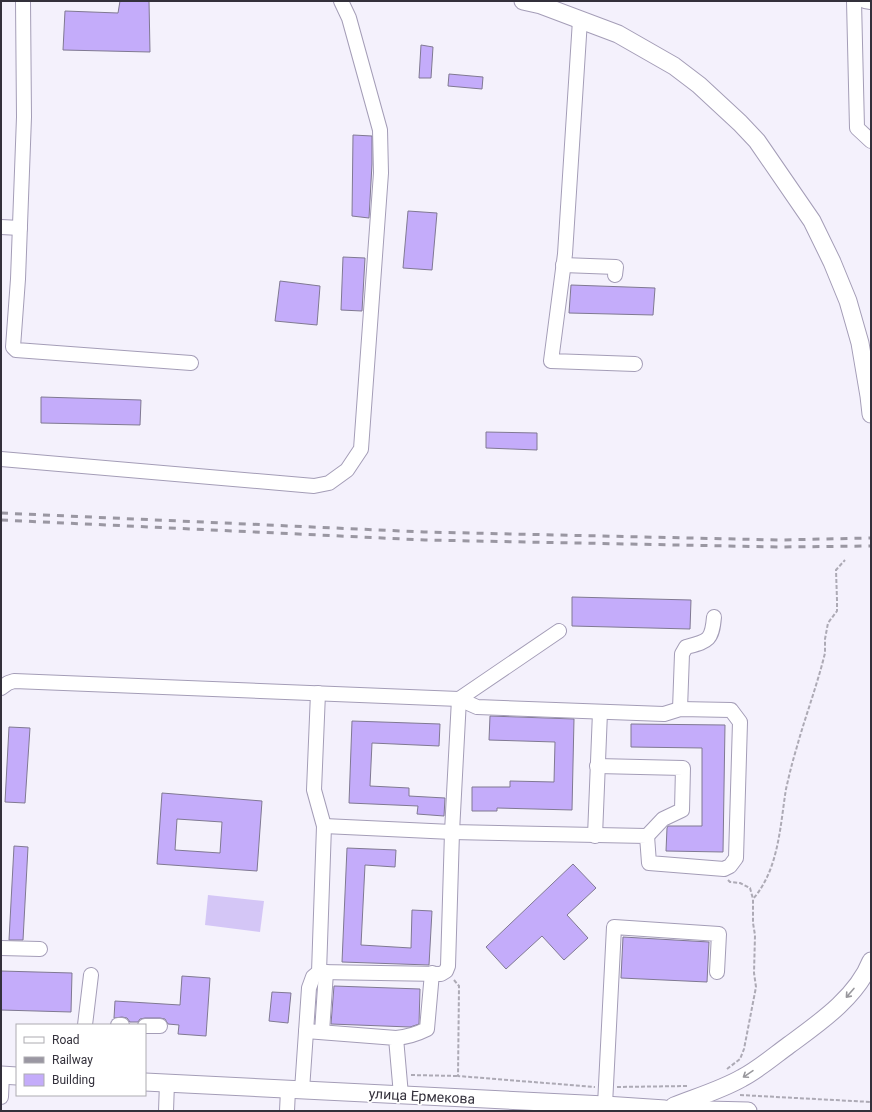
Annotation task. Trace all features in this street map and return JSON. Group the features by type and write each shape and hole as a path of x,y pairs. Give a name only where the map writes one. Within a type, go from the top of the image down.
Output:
{"main road":[{"path":"523,1 618,34 674,66 699,85 757,141 812,221 832,262 848,301 860,343 870,396 871,414"},
{"path":"671,1110 721,1081 742,1078 770,1059 832,1012 853,990 867,972 871,961"},
{"name":"улица Ермекова","path":"146,1082 605,1105 671,1110 748,1111"}],"street":[{"path":"23,1 24,117 18,278 13,347 16,350 191,363"},
{"path":"1,459 314,486 329,483 347,470 362,449 381,173 380,130 349,18 341,1"},
{"path":"854,1 858,128 871,140"},
{"path":"865,1 871,2"},
{"path":"580,20 564,264 551,361 635,364"},
{"path":"1,227 20,228"},
{"path":"564,264 616,267 615,275"},
{"path":"680,709 682,654 686,647 706,641 713,631 714,617"},
{"path":"459,699 559,631"},
{"path":"2,686 14,681 459,699 477,707 600,712 664,714 680,709 731,710 740,722 736,858 730,866 724,869 649,863 646,836"},
{"path":"318,693 314,790 324,826 322,1032"},
{"path":"287,1111 295,1090 306,1031 309,988 313,977 322,972 439,972 448,966 452,832 459,699"},
{"path":"595,836 600,712"},
{"path":"324,826 452,832 646,836 663,819 682,810 683,768 598,766"},
{"path":"605,1105 614,927 719,934 717,972"},
{"path":"1,948 40,949"},
{"path":"306,1031 396,1038 408,1037 427,1029 439,972"},
{"path":"85,1024 91,975"},
{"path":"146,1026 160,1026"},
{"path":"396,1038 400,1095"},
{"path":"1,1097 7,1076"},
{"path":"166,1111 167,1083"}],"path":[{"path":"753,898 761,889 769,873 775,852 794,757 822,665 825,653 825,639 828,623 836,611 836,570 845,560"},
{"path":"716,869 730,882 740,883 750,888 753,898 753,922 756,935 754,973 756,987 744,1049 740,1059 728,1069 721,1081 738,1094 871,1102"},
{"path":"439,972 459,986 458,1076"},
{"path":"399,1075 458,1076 606,1088 687,1086"}],"shaded area":[{"path":"208,895 264,901 260,932 205,925"}],"building":[{"path":"120,1 149,1 150,52 63,50 65,11 118,13"},
{"path":"421,45 433,47 431,78 419,78"},
{"path":"449,74 483,77 482,89 448,86"},
{"path":"353,135 372,136 369,218 352,216"},
{"path":"408,211 437,213 432,270 403,268"},
{"path":"343,257 365,258 362,311 341,310"},
{"path":"280,281 320,286 317,325 275,321"},
{"path":"571,285 655,288 653,315 569,313"},
{"path":"41,397 141,400 140,425 41,423"},
{"path":"486,432 537,433 537,450 486,448"},
{"path":"572,597 691,600 690,629 572,626"},
{"path":"490,716 574,719 572,810 497,808 497,811 472,811 472,787 510,787 510,781 554,782 555,742 489,740"},
{"path":"352,721 440,724 439,746 372,743 370,786 409,788 409,796 445,798 444,816 417,814 418,806 349,803"},
{"path":"631,724 725,725 723,852 666,851 668,826 702,826 702,748 631,747"},
{"path":"9,727 30,728 25,803 5,802"},
{"path":"162,793 262,801 257,871 157,864","holes":["177,819 222,822 220,853 175,850"]},
{"path":"14,846 28,847 23,940 9,940"},
{"path":"347,848 396,850 395,867 365,865 361,945 411,948 412,910 432,911 429,965 342,962"},
{"path":"573,864 596,888 567,915 588,938 564,960 542,936 506,969 486,947"},
{"path":"623,937 709,942 707,982 621,978"},
{"path":"1,971 72,973 71,1012 1,1010"},
{"path":"182,976 210,978 206,1036 178,1034 179,1025 168,1024 165,1019 160,1018 145,1018 140,1019 138,1022 130,1022 127,1018 114,1018 115,1001 180,1005"},
{"path":"334,986 420,989 419,1024 410,1027 331,1024"},
{"path":"272,992 291,993 288,1023 269,1021"}],"railway":[{"path":"1,513 424,532 779,540 871,538"},
{"path":"1,520 425,540 779,547 871,546"}]}
